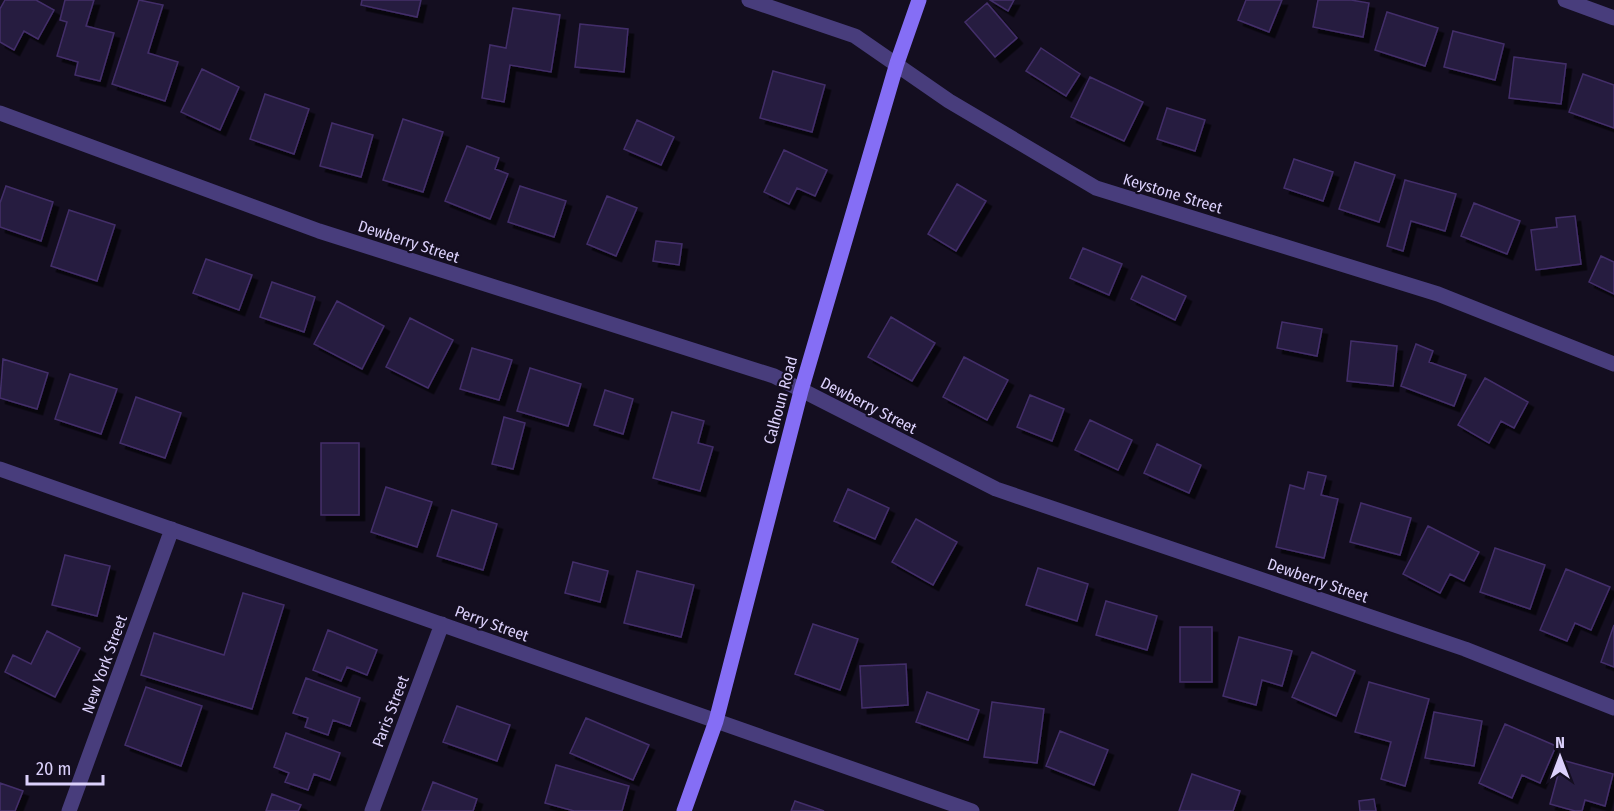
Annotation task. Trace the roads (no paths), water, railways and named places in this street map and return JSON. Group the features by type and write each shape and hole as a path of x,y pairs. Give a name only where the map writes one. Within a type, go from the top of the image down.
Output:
{"street":[{"name":"Keystone Street","path":"749,0 855,36 949,101 1096,188 1438,294 1614,364"},
{"name":"Calhoun Road","path":"684,811 716,721 801,391 897,63 919,0"},
{"path":"1565,0 1614,18"},
{"name":"Dewberry Street","path":"0,113 320,231 774,375 801,391 996,489 1465,649 1614,708"},
{"name":"Perry Street","path":"0,469 972,811"},
{"name":"New York Street","path":"69,811 172,529"},
{"name":"Paris Street","path":"372,811 442,624"}]}
